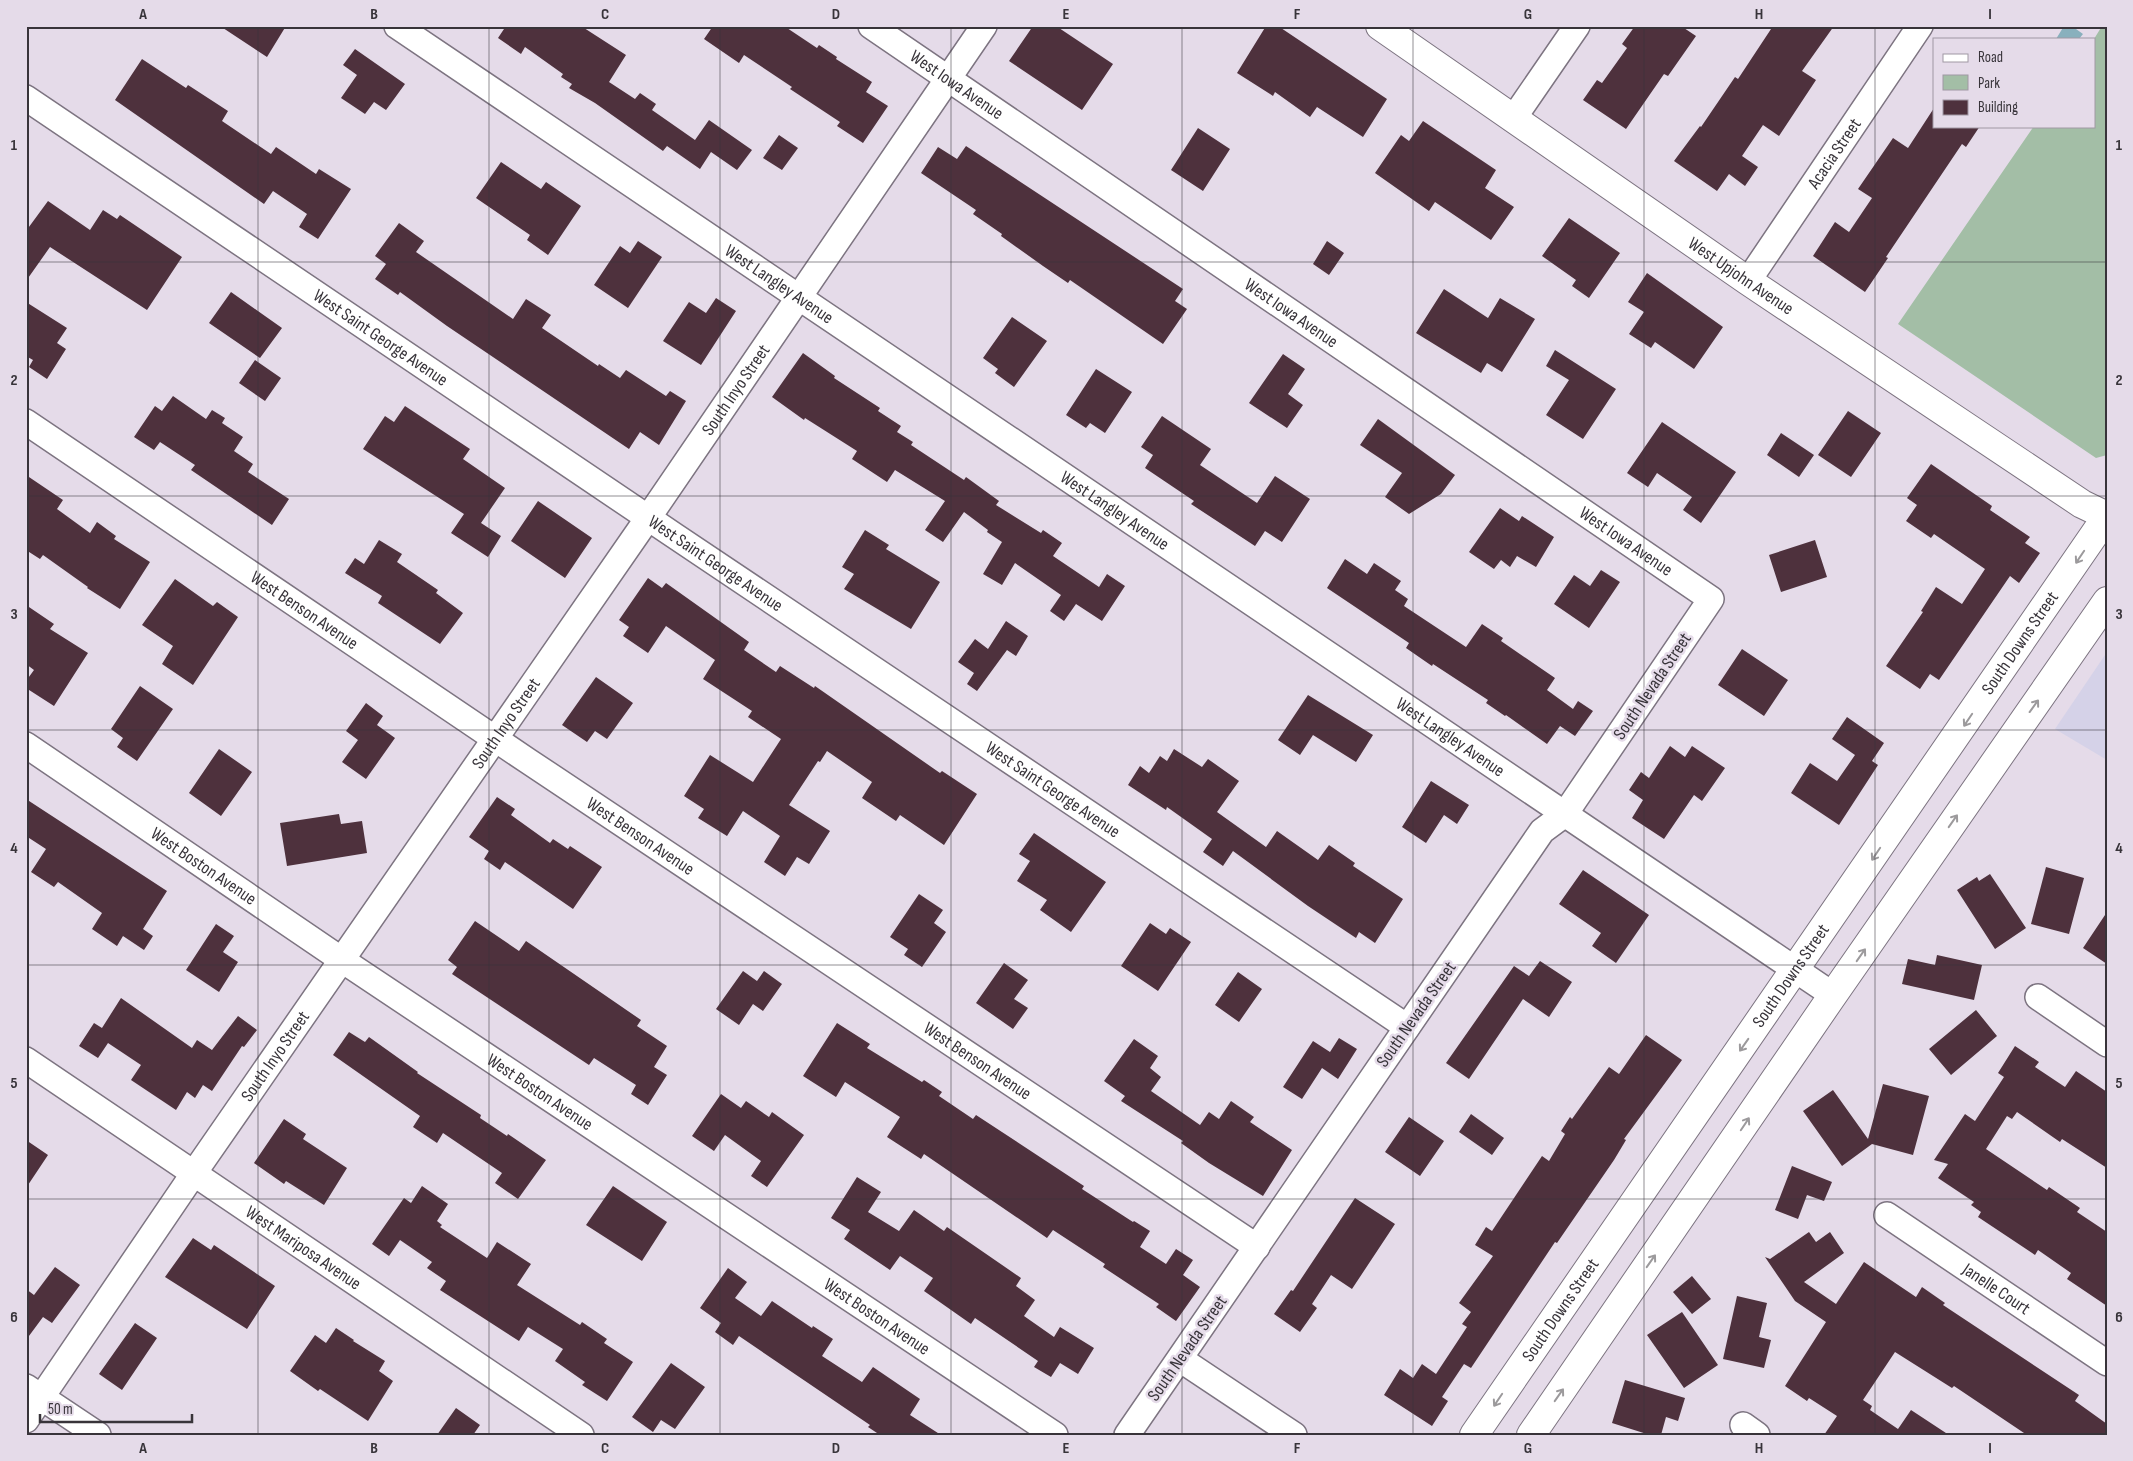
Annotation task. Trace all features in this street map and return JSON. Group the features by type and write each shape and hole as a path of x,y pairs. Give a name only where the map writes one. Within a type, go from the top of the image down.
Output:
{"main road":[{"name":"West Upjohn Avenue","path":"1380,26 1748,281 2082,504 2107,516"},
{"name":"South Downs Street","path":"1474,1435 2107,516"},
{"path":"1531,1435 1833,995 2107,601"}],"street":[{"name":"West Langley Avenue","path":"397,26 1833,995"},
{"name":"West Iowa Avenue","path":"871,26 1711,599"},
{"name":"South Inyo Street","path":"26,1420 34,1392 194,1173 648,518 984,26"},
{"path":"1513,119 1577,26"},
{"name":"Acacia Street","path":"1748,281 1920,26"},
{"name":"West Saint George Avenue","path":"26,98 648,518 1408,1027"},
{"name":"West Benson Avenue","path":"26,422 495,739 1257,1246"},
{"name":"South Nevada Street","path":"1127,1435 1542,831 1565,814 1711,599"},
{"name":"West Boston Avenue","path":"26,745 342,960 1056,1435"},
{"path":"2038,997 2107,1044"},
{"name":"West Mariposa Avenue","path":"26,1060 581,1435"},
{"name":"Janelle Court","path":"1887,1214 2107,1363"},
{"path":"1180,1359 1294,1435"},
{"path":"34,1392 98,1435"}],"shaded area":[{"path":"2107,652 2107,760 2055,729"}],"green space":[{"path":"2102,26 2107,26 2107,455 2096,458 1898,324 2033,128 2096,128 2095,38"}],"water":[{"path":"2064,26 2078,26 2076,29 2083,34 2080,38 2057,38"}],"building":[{"path":"220,26 286,26 267,57"},
{"path":"506,26 581,26 626,55 609,82 635,99 640,93 656,104 652,110 695,140 709,120 752,150 737,170 711,152 700,169 667,146 663,151 595,103 569,88 572,84 561,77 563,74 525,47 521,54 498,38"},
{"path":"713,26 784,26 817,48 819,45 837,57 836,59 872,82 866,92 888,106 863,143 837,126 840,122 790,89 792,87 744,55 739,63 704,39"},
{"path":"1033,26 1056,26 1113,64 1082,110 1009,61"},
{"path":"1266,26 1278,26 1387,99 1363,137 1317,107 1310,117 1275,92 1273,96 1237,73"},
{"path":"1635,26 1681,26 1696,36 1668,76 1664,74 1626,129 1583,100 1597,80 1602,83 1627,48 1622,44"},
{"path":"1773,26 1834,26 1802,71 1816,80 1779,136 1763,125 1742,156 1758,167 1745,186 1729,174 1717,191 1674,161 1701,127 1735,77 1738,79"},
{"path":"355,49 405,84 386,110 374,102 365,114 341,98 357,75 343,65"},
{"path":"142,59 186,88 188,85 228,111 222,121 271,154 276,147 316,174 319,169 351,189 318,239 299,227 307,214 273,191 264,204 115,100"},
{"path":"1933,110 1933,128 1979,128 1966,147 1962,144 1886,257 1888,258 1865,292 1813,256 1835,222 1849,232 1872,198 1858,189 1893,138 1908,148"},
{"path":"1423,121 1496,170 1485,188 1514,207 1491,240 1435,202 1429,211 1375,173 1401,135 1409,141"},
{"path":"1198,128 1230,149 1203,191 1171,170"},
{"path":"779,135 798,148 782,170 763,158"},
{"path":"966,146 1183,289 1175,301 1187,309 1163,344 1070,280 1068,283 1043,266 973,214 976,210 921,173 938,147 957,159"},
{"path":"501,162 541,189 546,182 581,206 548,255 527,240 530,235 476,198"},
{"path":"48,201 90,230 103,210 117,219 120,215 182,257 147,310 50,247 26,281 26,231"},
{"path":"1569,218 1620,253 1589,298 1572,286 1576,280 1542,256"},
{"path":"399,223 424,241 416,252 513,319 526,299 551,315 542,328 598,366 599,364 620,378 626,370 666,396 670,391 686,401 659,445 640,432 629,449 400,292 398,295 375,279 386,264 375,256"},
{"path":"638,241 662,257 628,308 594,285 620,246 630,253"},
{"path":"1327,241 1344,253 1329,275 1313,264"},
{"path":"1647,273 1723,327 1694,369 1655,342 1651,348 1629,334 1644,312 1628,302"},
{"path":"1444,289 1488,318 1500,298 1535,319 1502,372 1487,363 1481,373 1416,333"},
{"path":"231,292 282,328 260,358 209,323"},
{"path":"716,298 736,311 701,365 663,341 689,302 706,313"},
{"path":"26,302 67,328 57,343 66,349 47,379 29,367 33,360 26,356"},
{"path":"1012,317 1047,341 1014,387 995,373 998,369 983,358"},
{"path":"1555,350 1616,389 1583,439 1546,415 1569,380 1546,366"},
{"path":"803,353 835,376 834,378 880,408 878,411 901,426 897,432 913,442 911,445 964,480 966,477 999,501 996,505 1041,533 1043,530 1062,543 1053,556 1099,587 1107,574 1125,586 1102,621 1076,604 1064,621 1050,611 1061,595 1015,563 1002,585 983,574 1002,542 987,532 988,530 964,512 943,542 925,530 945,501 895,470 887,482 852,459 857,451 805,418 804,420 772,397"},
{"path":"1283,354 1305,369 1288,394 1303,405 1287,428 1249,403"},
{"path":"255,360 281,378 265,401 239,383"},
{"path":"1096,369 1132,392 1105,433 1090,423 1086,428 1066,415"},
{"path":"173,396 206,419 212,410 225,418 222,423 243,437 234,451 253,464 248,472 289,499 272,525 191,470 195,465 160,442 154,450 134,437 155,406 162,411"},
{"path":"405,406 470,449 463,459 505,488 481,523 501,536 488,557 451,533 464,514 363,449 385,416 394,422"},
{"path":"1848,411 1881,433 1851,477 1818,455"},
{"path":"1162,416 1211,449 1200,465 1257,503 1275,476 1310,499 1282,542 1265,531 1255,546 1191,504 1194,501 1145,468 1153,455 1141,447"},
{"path":"1378,419 1455,475 1441,494 1409,514 1385,497 1402,473 1360,445"},
{"path":"1662,422 1736,472 1701,523 1683,510 1692,497 1657,473 1648,487 1627,473"},
{"path":"1781,433 1814,455 1799,477 1767,455"},
{"path":"1931,464 1992,506 1990,510 2030,537 2025,543 2040,553 2019,583 2010,576 1939,680 1930,674 1920,689 1886,666 1923,612 1921,611 1936,587 1962,604 1985,569 1934,534 1931,538 1906,521 1917,505 1907,498"},
{"path":"26,475 63,500 57,509 90,533 97,522 116,536 114,539 150,562 120,609 87,588 43,555 40,559 26,550"},
{"path":"538,501 592,538 565,578 511,541"},
{"path":"1500,508 1519,521 1522,516 1554,537 1536,567 1517,556 1510,567 1501,560 1494,569 1469,552"},
{"path":"865,530 889,545 886,549 940,582 911,629 844,589 854,574 842,567"},
{"path":"379,540 402,554 397,562 438,590 436,593 463,613 440,644 378,603 382,596 345,573 355,558 364,564"},
{"path":"1815,540 1827,577 1781,592 1769,555"},
{"path":"1345,559 1367,574 1374,563 1401,581 1395,590 1408,599 1404,606 1466,647 1482,624 1503,638 1501,641 1555,678 1547,690 1573,709 1578,701 1593,711 1575,736 1560,726 1547,744 1486,703 1488,700 1406,648 1409,643 1327,588"},
{"path":"1601,570 1620,582 1589,628 1554,604 1574,575 1590,586"},
{"path":"648,578 662,588 666,583 749,642 744,650 776,672 780,666 814,688 815,686 940,773 942,771 977,794 944,845 900,815 896,821 862,798 872,782 827,751 820,762 818,761 789,805 830,831 809,864 797,857 785,876 764,862 780,836 743,811 727,836 698,818 704,809 684,796 710,755 753,782 781,739 748,717 752,711 703,679 715,660 666,626 648,653 623,636 629,627 619,620"},
{"path":"175,579 213,606 217,602 238,617 193,685 162,664 173,646 142,625"},
{"path":"26,605 54,624 50,629 88,653 54,706 26,688 26,681 34,670 26,664"},
{"path":"1006,621 1028,636 1016,656 1007,650 977,691 967,684 974,673 958,662 975,639 988,649"},
{"path":"1742,649 1788,680 1764,716 1718,685"},
{"path":"596,677 633,703 607,739 595,731 587,742 562,725"},
{"path":"140,686 173,709 137,761 117,747 123,738 111,729"},
{"path":"1308,695 1373,735 1356,762 1313,735 1300,755 1278,740"},
{"path":"366,703 383,716 377,725 395,738 366,779 342,762 358,740 346,731"},
{"path":"1847,717 1884,743 1872,761 1878,765 1839,825 1791,793 1810,763 1837,781 1855,755 1832,739"},
{"path":"1670,746 1685,757 1692,746 1725,768 1702,801 1694,795 1664,839 1632,818 1643,800 1629,790 1641,772 1649,778"},
{"path":"219,749 252,772 221,816 189,793"},
{"path":"1174,749 1202,767 1208,759 1239,781 1217,812 1266,847 1277,831 1318,860 1329,845 1355,863 1353,866 1403,899 1375,943 1359,932 1356,938 1308,906 1233,851 1223,866 1203,852 1212,839 1167,807 1166,810 1128,785 1140,766 1149,773 1160,756 1167,761"},
{"path":"1431,781 1469,805 1457,824 1444,815 1426,843 1402,827"},
{"path":"497,797 515,809 511,815 550,843 553,839 568,849 570,846 602,867 573,909 505,862 500,870 484,859 489,851 469,837"},
{"path":"26,799 167,891 143,929 153,936 144,950 123,936 117,946 92,929 102,913 58,882 54,887 31,872 46,849 26,836"},
{"path":"339,814 341,824 362,821 367,853 287,866 280,823"},
{"path":"1034,833 1106,882 1071,932 1040,910 1047,900 1017,881 1030,861 1019,854"},
{"path":"2046,867 2084,878 2069,934 2031,924"},
{"path":"1583,870 1649,915 1616,963 1592,946 1601,933 1559,904"},
{"path":"1990,874 2026,928 1995,949 1957,890 1977,877 1979,881"},
{"path":"919,894 943,910 934,923 946,932 922,967 904,955 908,949 890,937"},
{"path":"2107,912 2107,964 2083,948"},
{"path":"475,921 519,951 526,941 641,1020 637,1026 667,1046 654,1067 667,1075 648,1105 631,1094 636,1085 594,1058 589,1065 452,974 457,967 448,960"},
{"path":"1150,923 1166,934 1170,928 1191,942 1158,991 1121,966"},
{"path":"216,924 234,936 223,952 238,962 219,992 186,970"},
{"path":"1937,955 1982,965 1974,1000 1902,984 1908,959 1935,965"},
{"path":"1540,961 1572,982 1549,1017 1523,999 1469,1079 1446,1063 1514,966 1529,976"},
{"path":"1004,963 1028,980 1014,999 1028,1008 1013,1029 976,1003"},
{"path":"743,971 757,981 764,971 782,984 763,1011 753,1004 739,1025 716,1009"},
{"path":"1238,972 1262,989 1239,1022 1215,1005"},
{"path":"121,998 192,1048 197,1040 212,1050 238,1016 257,1030 244,1047 242,1046 212,1091 203,1085 195,1098 187,1092 176,1110 131,1080 141,1065 108,1043 98,1058 79,1046 94,1023 102,1028"},
{"path":"1976,1010 1997,1036 1951,1075 1929,1049"},
{"path":"837,1023 870,1044 867,1048 942,1092 939,1096 973,1119 976,1115 1084,1186 1082,1189 1150,1231 1140,1247 1166,1264 1176,1249 1193,1260 1183,1275 1200,1287 1176,1321 1156,1307 1159,1304 1103,1267 1105,1264 1053,1230 1047,1238 924,1154 921,1159 887,1137 900,1117 845,1082 836,1097 803,1076"},
{"path":"349,1032 365,1042 369,1037 417,1073 481,1115 480,1118 507,1136 508,1134 546,1160 518,1199 495,1183 502,1173 443,1133 437,1143 413,1127 420,1116 333,1055"},
{"path":"1646,1035 1682,1060 1624,1139 1626,1140 1614,1160 1557,1243 1555,1242 1471,1368 1464,1364 1442,1397 1448,1401 1432,1426 1384,1395 1400,1369 1413,1378 1422,1364 1436,1374 1467,1327 1462,1324 1471,1312 1459,1303 1493,1256 1475,1245 1486,1227 1492,1231 1542,1156 1549,1161 1565,1134 1561,1131 1570,1117 1572,1119 1609,1067 1619,1074"},
{"path":"1339,1038 1357,1049 1338,1079 1322,1068 1302,1099 1283,1087 1313,1041 1330,1052"},
{"path":"1134,1039 1158,1056 1150,1068 1161,1077 1151,1091 1200,1125 1209,1112 1219,1119 1231,1101 1254,1117 1250,1122 1292,1150 1263,1196 1209,1163 1181,1143 1183,1141 1121,1101 1125,1096 1104,1081"},
{"path":"2015,1046 2039,1062 2035,1067 2065,1087 2076,1071 2107,1092 2107,1168 2062,1139 2060,1142 2017,1112 2012,1119 2007,1116 1986,1149 2047,1190 2049,1187 2080,1208 2077,1212 2107,1232 2107,1306 2067,1279 2071,1273 2038,1250 2035,1255 1978,1217 1981,1212 1971,1205 1974,1202 1938,1178 1948,1164 1934,1160 1965,1114 1975,1121 2004,1077 1998,1073"},
{"path":"1883,1084 1929,1096 1913,1155 1872,1144 1842,1166 1803,1111 1833,1090 1868,1139"},
{"path":"721,1094 741,1108 746,1101 769,1117 772,1112 804,1135 767,1187 751,1176 761,1161 725,1135 714,1151 692,1136"},
{"path":"1471,1114 1504,1138 1492,1155 1459,1132"},
{"path":"1409,1117 1444,1141 1420,1176 1385,1152"},
{"path":"284,1119 306,1134 303,1139 347,1168 324,1205 286,1181 284,1184 254,1163"},
{"path":"26,1140 48,1155 26,1188"},
{"path":"1792,1166 1832,1182 1824,1201 1807,1195 1798,1219 1775,1210"},
{"path":"857,1177 881,1192 868,1212 899,1231 914,1210 944,1231 947,1227 1021,1278 1016,1286 1035,1300 1024,1316 1054,1337 1060,1327 1094,1348 1078,1374 1060,1363 1051,1377 1034,1367 1038,1361 975,1318 971,1324 924,1291 933,1278 900,1256 890,1270 844,1239 850,1230 831,1218"},
{"path":"422,1186 448,1204 437,1221 442,1225 440,1227 487,1258 497,1242 531,1264 517,1285 580,1325 582,1322 607,1339 604,1343 633,1362 607,1401 582,1385 585,1382 555,1361 563,1349 528,1327 519,1341 440,1290 446,1281 427,1268 432,1262 400,1240 389,1256 372,1244 404,1198 411,1203"},
{"path":"613,1186 667,1222 642,1261 586,1225"},
{"path":"1355,1198 1395,1224 1352,1289 1331,1275 1312,1304 1317,1308 1300,1332 1274,1314 1291,1290 1293,1291"},
{"path":"1809,1232 1816,1242 1830,1232 1844,1253 1804,1282 1836,1304 1864,1262 1916,1297 1922,1287 1945,1303 1943,1305 2079,1395 2075,1401 2107,1424 2107,1435 2027,1435 1954,1386 1952,1388 1895,1352 1863,1400 1872,1406 1870,1410 1898,1429 1911,1410 1949,1435 1824,1435 1837,1416 1809,1398 1807,1401 1785,1386 1826,1322 1795,1301 1765,1257 1770,1259"},
{"path":"193,1238 211,1250 214,1245 275,1286 247,1329 165,1277"},
{"path":"55,1267 80,1285 52,1323 43,1317 26,1340 26,1289 34,1295"},
{"path":"728,1268 747,1282 735,1298 761,1316 772,1301 812,1328 813,1326 833,1339 822,1356 862,1382 873,1367 920,1399 910,1415 941,1435 880,1435 868,1427 870,1425 739,1336 733,1345 715,1332 721,1323 700,1308"},
{"path":"1692,1276 1711,1299 1692,1314 1673,1292"},
{"path":"1737,1296 1767,1303 1759,1337 1771,1340 1764,1368 1723,1359"},
{"path":"1682,1312 1718,1365 1684,1388 1647,1335"},
{"path":"135,1323 157,1338 122,1390 99,1374"},
{"path":"336,1328 385,1361 379,1371 393,1381 368,1421 320,1389 318,1391 290,1371 315,1335 326,1343"},
{"path":"671,1363 705,1387 675,1429 661,1420 653,1432 632,1417"},
{"path":"1625,1380 1685,1398 1678,1421 1666,1417 1661,1435 1650,1435 1612,1423"},
{"path":"456,1408 480,1425 473,1435 437,1435"}]}
